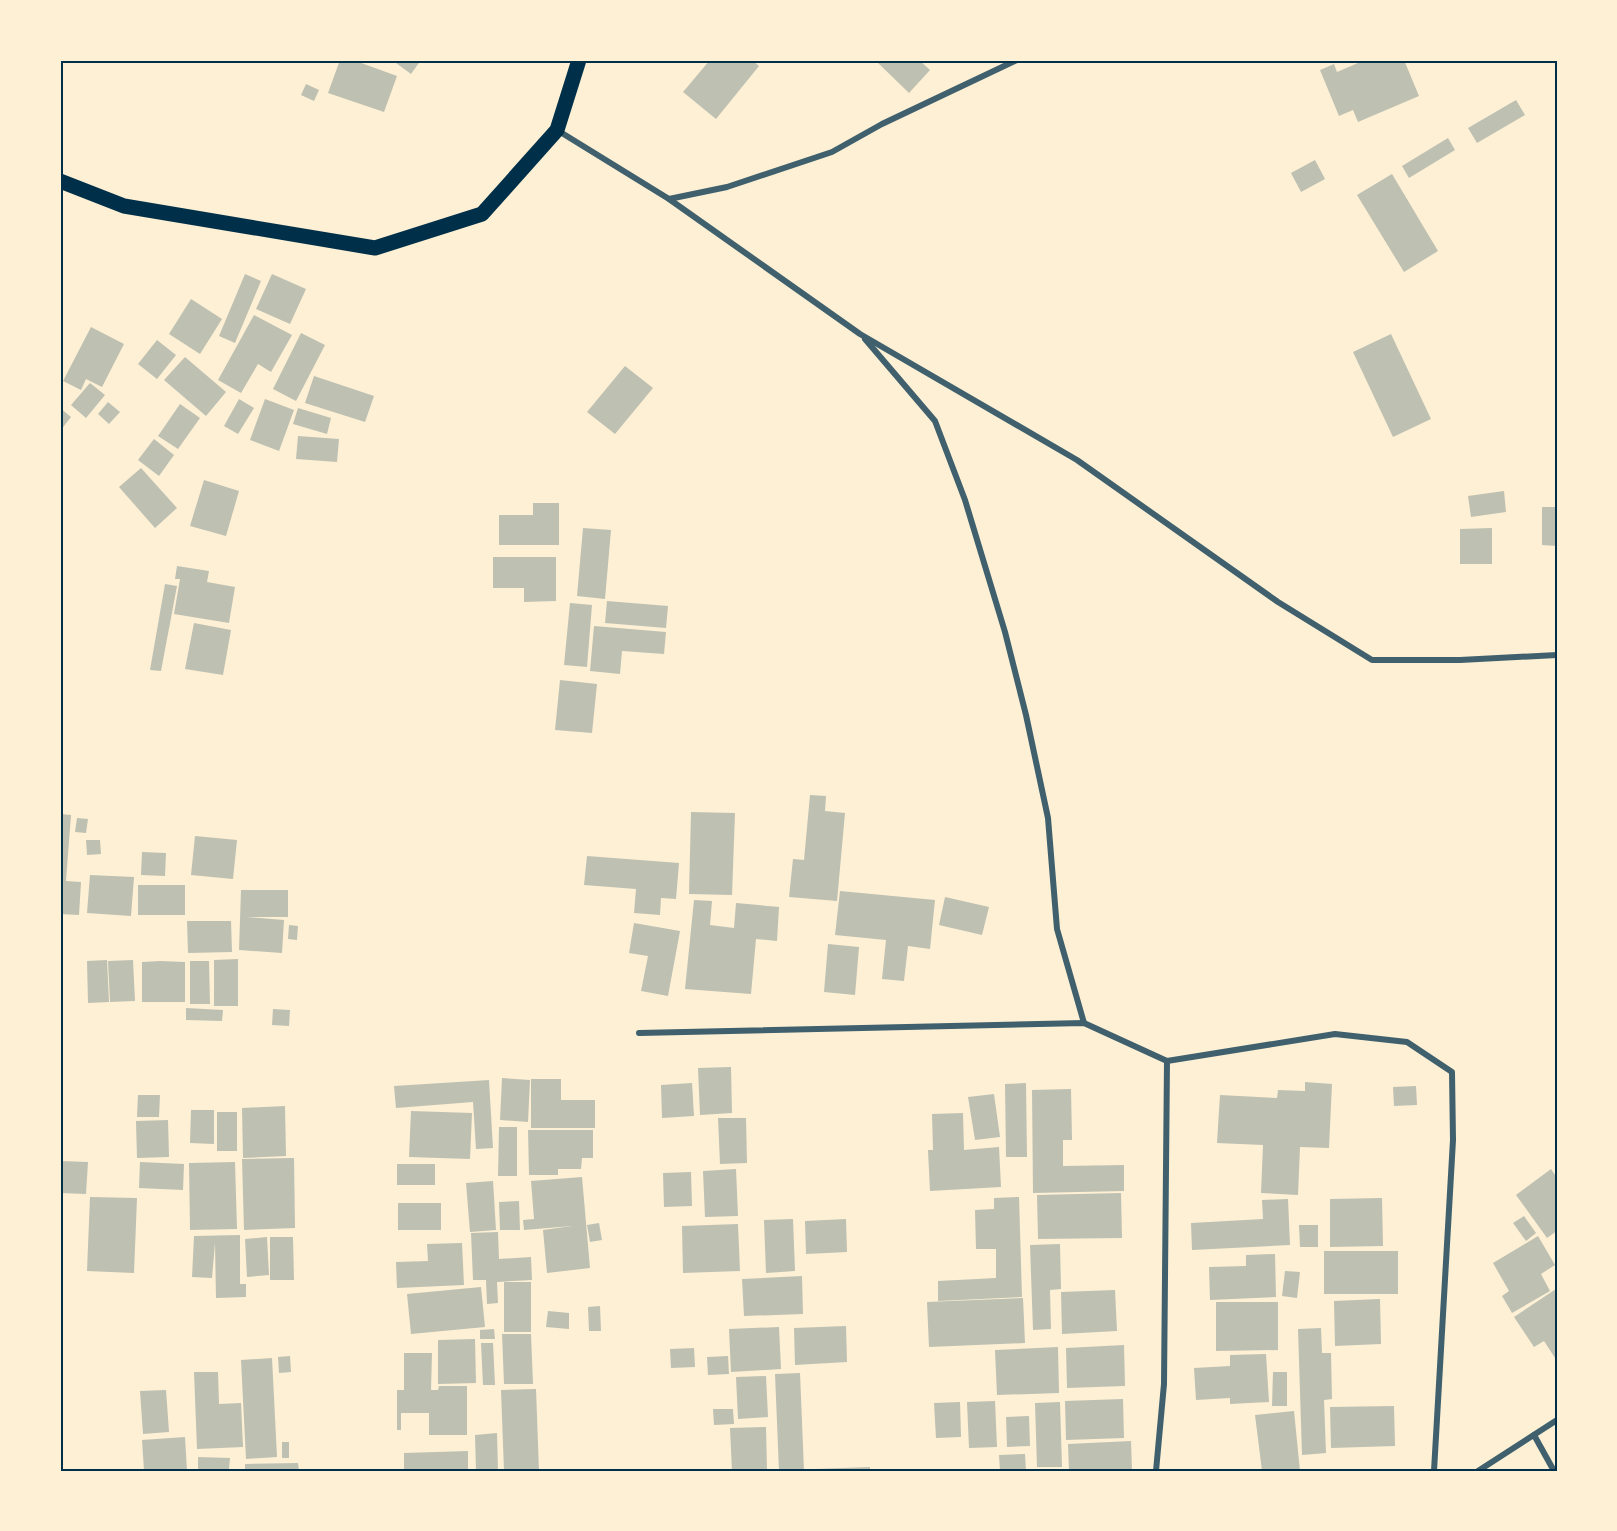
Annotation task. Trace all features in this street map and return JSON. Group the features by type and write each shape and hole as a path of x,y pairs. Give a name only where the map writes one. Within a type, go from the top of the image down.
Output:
{"main road":[{"path":"60,181 124,206 375,248 482,214 557,130 579,60"}],"street":[{"path":"669,199 727,187 832,152 882,124 1017,60"},
{"path":"557,130 669,199 860,334 1077,460 1278,602 1371,660 1460,660 1557,655"},
{"path":"860,334 935,421 965,500 1005,632 1026,715 1048,818 1057,929 1084,1023"},
{"path":"639,1033 1084,1023 1167,1060 1335,1034 1407,1042 1452,1072 1453,1140 1434,1471"},
{"path":"1156,1471 1164,1384 1167,1060"},
{"path":"1478,1471 1557,1420"},
{"path":"1533,1435 1554,1471"}],"building":[{"path":"340,60 353,60 397,76 384,112 328,93"},
{"path":"392,60 421,60 411,74"},
{"path":"710,60 752,60 759,66 716,119 683,92"},
{"path":"875,60 919,60 930,70 909,93"},
{"path":"1365,60 1404,60 1419,96 1358,122 1353,110 1339,116 1320,70 1334,64 1337,72"},
{"path":"306,84 319,90 314,101 301,95"},
{"path":"1516,100 1525,115 1477,143 1468,128"},
{"path":"1448,138 1455,150 1409,178 1402,166"},
{"path":"1315,160 1325,179 1301,192 1291,173"},
{"path":"1392,174 1438,251 1404,272 1357,195"},
{"path":"245,274 261,281 235,343 219,336"},
{"path":"272,274 306,289 290,324 256,309"},
{"path":"191,299 222,319 200,354 169,334"},
{"path":"254,315 292,335 271,372 258,364 241,393 218,380"},
{"path":"91,327 124,344 102,387 86,379 81,390 63,381"},
{"path":"301,333 325,345 296,401 273,389"},
{"path":"1391,334 1431,419 1393,437 1353,352"},
{"path":"157,340 176,355 157,379 138,364"},
{"path":"185,357 226,392 206,416 164,380"},
{"path":"625,366 653,388 615,434 587,412"},
{"path":"314,376 374,396 365,422 305,403"},
{"path":"90,383 105,395 86,418 71,405"},
{"path":"239,399 254,408 238,434 224,426"},
{"path":"265,399 294,410 279,451 250,440"},
{"path":"108,402 120,412 109,424 98,414"},
{"path":"180,404 200,418 178,449 158,436"},
{"path":"60,408 71,417 60,431"},
{"path":"298,408 331,418 327,434 293,424"},
{"path":"298,436 339,439 337,462 296,459"},
{"path":"154,439 174,455 159,476 138,460"},
{"path":"141,468 177,508 155,528 119,487"},
{"path":"204,480 239,491 226,536 190,526"},
{"path":"1504,491 1506,512 1471,517 1468,496"},
{"path":"533,503 559,503 559,545 499,545 499,515 533,515"},
{"path":"1542,507 1557,507 1557,546 1542,545"},
{"path":"583,528 611,530 605,599 577,596"},
{"path":"1492,528 1492,564 1460,564 1460,529"},
{"path":"493,557 556,557 556,601 524,602 524,588 493,588"},
{"path":"177,566 209,571 207,582 235,587 229,623 174,614 180,579 175,579"},
{"path":"165,584 177,586 161,671 150,670"},
{"path":"607,601 668,606 666,628 605,623"},
{"path":"570,603 592,605 587,667 564,665"},
{"path":"194,623 231,630 223,675 185,669"},
{"path":"594,626 666,632 664,654 622,651 620,674 590,671"},
{"path":"560,680 597,684 592,733 555,730"},
{"path":"810,795 826,796 825,811 845,813 837,901 789,897 793,859 804,860"},
{"path":"691,812 735,813 732,895 689,894"},
{"path":"60,814 71,815 66,881 81,882 79,915 60,914"},
{"path":"77,818 88,819 86,833 75,832"},
{"path":"195,836 237,840 233,879 191,875"},
{"path":"86,840 100,840 101,854 87,855"},
{"path":"142,852 166,853 165,876 141,875"},
{"path":"587,856 679,863 676,899 661,898 660,915 634,913 636,889 584,885"},
{"path":"90,875 134,877 131,916 87,913"},
{"path":"138,885 185,885 185,915 138,915"},
{"path":"241,890 288,890 288,917 247,917 284,920 282,953 239,950"},
{"path":"840,891 935,900 930,949 908,946 904,981 882,979 886,940 835,935"},
{"path":"945,897 989,907 982,935 939,925"},
{"path":"694,900 712,901 710,925 734,928 736,903 779,907 777,941 756,939 751,994 685,989"},
{"path":"187,921 231,921 232,952 188,953"},
{"path":"634,923 680,931 668,996 641,991 648,956 629,953"},
{"path":"289,925 298,926 297,940 288,939"},
{"path":"828,944 859,947 855,995 824,992"},
{"path":"238,959 238,1006 214,1006 214,960"},
{"path":"107,960 109,1002 88,1003 87,961"},
{"path":"133,960 135,1001 110,1002 108,961"},
{"path":"190,961 209,961 210,1004 190,1004"},
{"path":"142,962 185,962 185,1002 142,1002"},
{"path":"186,1008 223,1010 222,1021 186,1020"},
{"path":"273,1009 290,1010 289,1026 272,1025"},
{"path":"731,1067 732,1113 700,1115 698,1068"},
{"path":"502,1078 530,1080 528,1122 500,1120"},
{"path":"531,1079 561,1079 561,1100 595,1100 595,1128 531,1128"},
{"path":"489,1080 493,1148 476,1149 473,1102 396,1108 394,1086"},
{"path":"1305,1082 1332,1084 1329,1148 1300,1147 1298,1195 1261,1193 1263,1145 1217,1143 1220,1095 1277,1098 1278,1090 1305,1091"},
{"path":"692,1083 694,1116 662,1118 661,1085"},
{"path":"1026,1083 1027,1157 1006,1157 1005,1084"},
{"path":"1416,1086 1417,1105 1394,1106 1393,1087"},
{"path":"1071,1089 1072,1140 1063,1140 1063,1166 1124,1165 1124,1191 1033,1193 1032,1090"},
{"path":"994,1094 1000,1137 975,1140 968,1097"},
{"path":"138,1095 160,1095 159,1117 137,1117"},
{"path":"285,1106 286,1156 243,1158 242,1108"},
{"path":"191,1110 214,1110 214,1144 190,1143"},
{"path":"411,1111 472,1113 470,1159 409,1157"},
{"path":"217,1112 237,1112 237,1151 217,1151"},
{"path":"963,1113 964,1150 999,1147 1001,1187 930,1191 928,1150 933,1150 932,1114"},
{"path":"718,1118 746,1118 747,1163 720,1164"},
{"path":"168,1120 169,1157 137,1158 136,1121"},
{"path":"499,1127 517,1127 517,1176 498,1176"},
{"path":"528,1130 593,1130 593,1158 582,1158 581,1169 558,1169 558,1175 529,1175"},
{"path":"294,1158 295,1228 244,1230 242,1159"},
{"path":"60,1161 88,1162 86,1194 60,1193"},
{"path":"140,1162 184,1164 183,1190 139,1188"},
{"path":"235,1162 237,1229 190,1230 189,1163"},
{"path":"397,1164 435,1164 435,1185 397,1185"},
{"path":"736,1169 738,1216 705,1217 703,1171"},
{"path":"1551,1169 1557,1178 1557,1231 1547,1238 1516,1195"},
{"path":"691,1172 692,1206 664,1207 663,1173"},
{"path":"582,1177 590,1268 547,1273 543,1230 572,1226 524,1230 523,1220 534,1219 531,1181"},
{"path":"493,1181 496,1230 470,1232 466,1183"},
{"path":"1121,1193 1122,1238 1038,1239 1037,1195"},
{"path":"90,1197 137,1198 134,1273 87,1271"},
{"path":"1019,1197 1022,1297 938,1301 938,1281 996,1278 996,1249 976,1249 975,1210 994,1209 994,1198"},
{"path":"1382,1198 1383,1246 1330,1247 1330,1199"},
{"path":"1288,1199 1290,1245 1192,1250 1191,1223 1263,1219 1262,1200"},
{"path":"519,1201 520,1230 500,1230 499,1202"},
{"path":"398,1203 441,1203 441,1230 398,1230"},
{"path":"1524,1216 1536,1233 1526,1241 1513,1223"},
{"path":"793,1219 795,1271 766,1273 764,1220"},
{"path":"846,1219 847,1252 806,1254 805,1221"},
{"path":"599,1223 602,1240 590,1242 587,1225"},
{"path":"738,1224 740,1271 683,1273 682,1226"},
{"path":"1299,1225 1318,1225 1318,1247 1300,1247"},
{"path":"498,1232 499,1259 531,1257 532,1280 497,1282 498,1303 487,1304 486,1280 473,1280 471,1233"},
{"path":"240,1235 240,1284 246,1284 246,1297 216,1298 215,1243 212,1278 192,1277 194,1236"},
{"path":"1538,1236 1555,1265 1541,1274 1550,1291 1512,1313 1502,1296 1509,1291 1493,1263"},
{"path":"267,1237 269,1275 247,1277 245,1239"},
{"path":"270,1237 293,1237 294,1280 270,1280"},
{"path":"462,1243 464,1285 397,1288 396,1262 428,1261 427,1244"},
{"path":"1060,1244 1061,1289 1050,1290 1051,1329 1033,1330 1030,1245"},
{"path":"1324,1251 1398,1251 1398,1294 1324,1294"},
{"path":"1275,1254 1276,1297 1210,1300 1209,1267 1246,1266 1246,1255"},
{"path":"1285,1271 1300,1272 1297,1298 1282,1296"},
{"path":"802,1276 803,1314 744,1316 742,1279"},
{"path":"504,1282 531,1282 531,1332 504,1332"},
{"path":"481,1287 485,1327 411,1334 407,1294"},
{"path":"1556,1289 1557,1361 1544,1341 1534,1347 1514,1317"},
{"path":"1115,1290 1117,1331 1062,1334 1061,1292"},
{"path":"1023,1298 1025,1343 929,1347 927,1302"},
{"path":"1380,1299 1381,1344 1335,1346 1334,1301"},
{"path":"1216,1302 1278,1302 1278,1350 1216,1351"},
{"path":"600,1306 601,1331 589,1331 588,1307"},
{"path":"548,1311 569,1313 569,1329 546,1327"},
{"path":"846,1326 847,1362 795,1365 794,1328"},
{"path":"779,1327 781,1369 731,1372 729,1329"},
{"path":"1321,1328 1322,1353 1331,1353 1332,1399 1324,1400 1326,1453 1302,1455 1298,1329"},
{"path":"494,1329 495,1339 480,1339 480,1330"},
{"path":"502,1334 531,1334 533,1384 504,1384"},
{"path":"475,1339 476,1383 438,1384 438,1340"},
{"path":"481,1343 493,1343 495,1385 483,1385"},
{"path":"1124,1345 1125,1386 1067,1388 1066,1348"},
{"path":"1058,1347 1059,1393 997,1395 995,1350"},
{"path":"694,1348 695,1367 671,1368 670,1349"},
{"path":"404,1353 432,1353 431,1390 438,1390 439,1386 467,1386 467,1435 429,1435 429,1413 401,1413 401,1430 397,1430 397,1390 404,1390"},
{"path":"1266,1354 1269,1402 1230,1404 1230,1398 1196,1400 1194,1368 1230,1366 1230,1355"},
{"path":"290,1356 291,1372 279,1373 278,1357"},
{"path":"728,1356 729,1374 708,1375 707,1357"},
{"path":"272,1358 277,1457 246,1459 241,1360"},
{"path":"194,1372 218,1372 219,1404 241,1403 243,1447 197,1449"},
{"path":"1273,1372 1287,1372 1287,1406 1272,1406"},
{"path":"800,1373 804,1471 779,1471 775,1374"},
{"path":"766,1376 768,1417 738,1419 736,1377"},
{"path":"536,1389 539,1471 504,1471 501,1390"},
{"path":"166,1390 169,1432 143,1434 140,1391"},
{"path":"1123,1399 1124,1438 1066,1440 1065,1401"},
{"path":"995,1401 997,1447 969,1448 967,1402"},
{"path":"960,1402 961,1437 936,1438 934,1403"},
{"path":"1060,1402 1062,1467 1037,1467 1035,1403"},
{"path":"1394,1406 1395,1446 1331,1448 1330,1407"},
{"path":"713,1409 733,1409 734,1424 714,1425"},
{"path":"1294,1411 1300,1471 1262,1471 1255,1415"},
{"path":"1029,1416 1030,1446 1007,1447 1006,1417"},
{"path":"766,1427 767,1471 732,1471 730,1428"},
{"path":"497,1433 498,1471 476,1471 475,1435"},
{"path":"185,1437 187,1471 144,1471 142,1440"},
{"path":"1131,1441 1132,1471 1069,1471 1068,1444"},
{"path":"282,1442 289,1442 289,1458 282,1458"},
{"path":"468,1451 468,1471 404,1471 404,1453"},
{"path":"1025,1454 1026,1471 1000,1471 999,1455"},
{"path":"198,1457 230,1458 229,1469 242,1469 242,1471 198,1471"},
{"path":"298,1463 299,1471 245,1471 245,1464"},
{"path":"870,1467 870,1471 814,1471 814,1469"}]}
